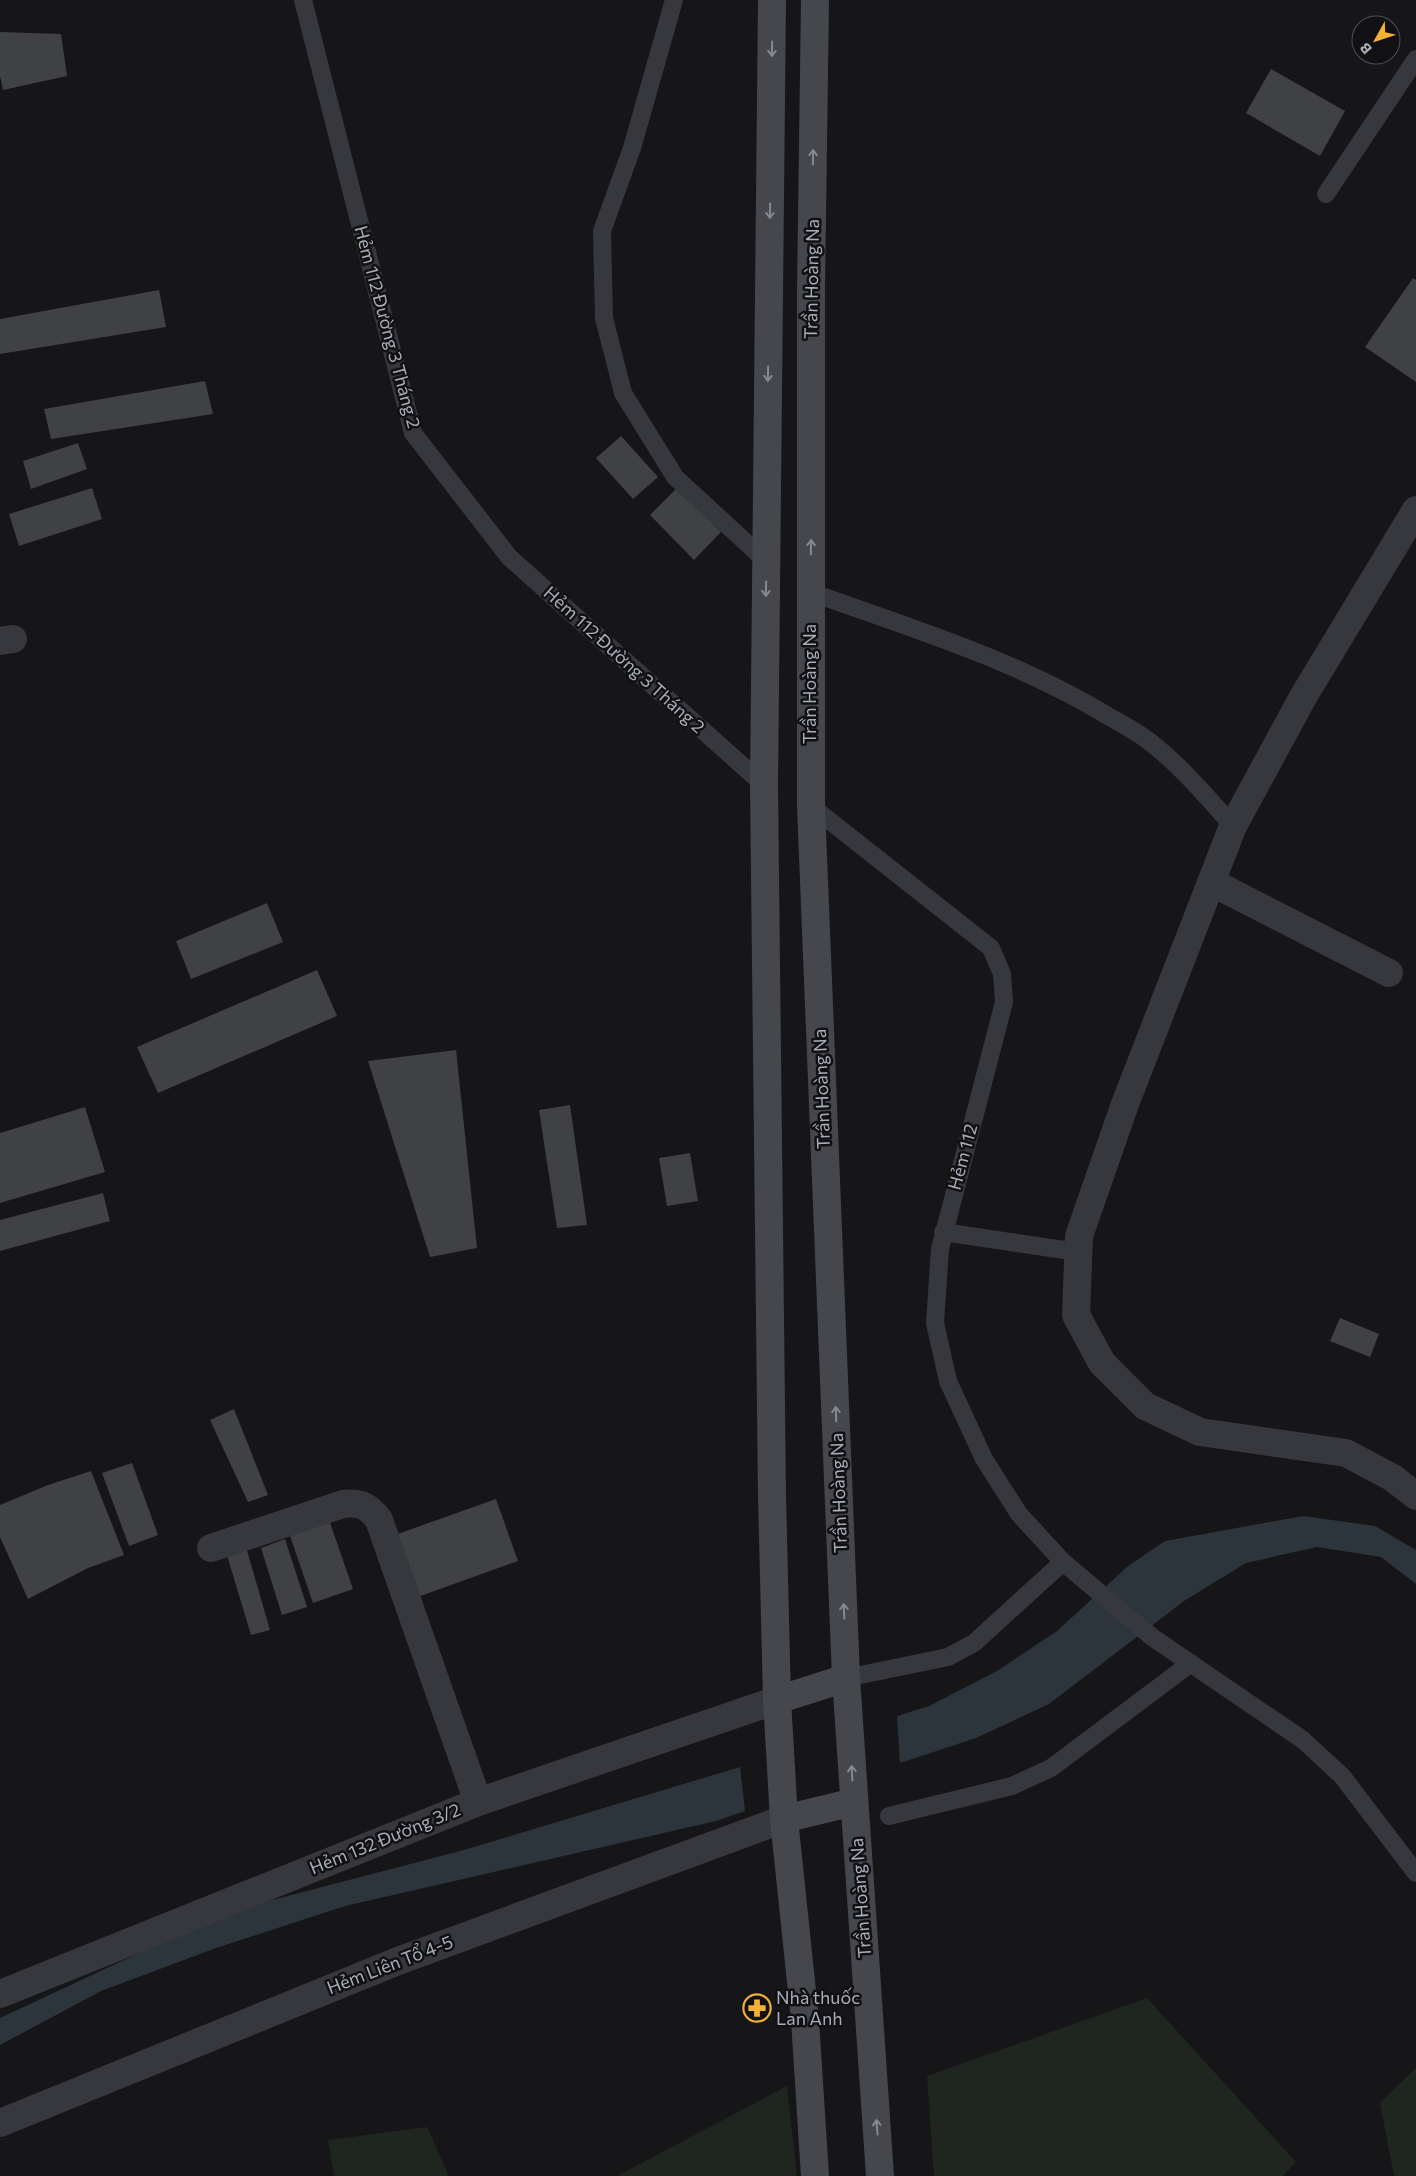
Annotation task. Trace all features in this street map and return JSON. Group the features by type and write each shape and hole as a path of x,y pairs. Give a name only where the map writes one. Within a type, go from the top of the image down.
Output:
{"main road":[{"path":"772,0 764,785 772,1496 777,1700 784,1819 805,2020 815,2176"},
{"name":"Trần Hoàng Na","path":"816,0 810,592 811,806 846,1678 880,2176"},
{"path":"777,1700 846,1678"},
{"path":"784,1819 854,1802"}],"street":[{"path":"1416,510 1303,697 1233,826 1125,1104 1079,1236 1076,1315 1102,1363 1145,1406 1200,1432 1346,1453 1393,1478 1416,1496"},
{"path":"1211,882 1389,973"},
{"path":"212,1548 343,1504 363,1504 372,1510 379,1520 478,1802"},
{"name":"Hẻm 132 Đường 3/2","path":"0,1994 478,1802 777,1700"},
{"name":"Hẻm Liên Tổ 4-5","path":"0,2123 398,1961 784,1819"}],"lane":[{"name":"Hẻm 112 Đường 3 Tháng 2","path":"304,0 413,433 509,557 764,785"},
{"path":"674,0 632,148 602,231 604,318 623,393 675,477 766,561"},
{"path":"1326,194 1416,59"},
{"path":"810,592 938,637 1022,670 1089,704 1150,741 1191,779 1233,826"},
{"name":"Hẻm 112","path":"811,806 991,948 1002,974 1004,1002 940,1249 935,1323 948,1381 984,1459 1019,1514 1063,1562 1152,1637 1303,1740 1342,1776 1416,1873"},
{"path":"944,1232 1078,1252"},
{"path":"846,1678 948,1657 974,1643 1063,1562"},
{"path":"889,1816 1012,1786 1051,1768 1191,1663"}],"shaded area":[{"path":"1303,1516 1375,1526 1416,1550 1416,1584 1381,1557 1317,1547 1246,1563 1184,1601 1049,1704 976,1738 900,1763 897,1716 929,1706 997,1671 1057,1631 1128,1566 1165,1541"},
{"path":"740,1767 745,1811 716,1821 345,1906 216,1948 101,1991 0,2045 0,2018 165,1941 261,1903 464,1850"},
{"path":"1147,1998 1296,2162 1283,2176 934,2176 927,2076"},
{"path":"1416,2068 1416,2176 1394,2176 1380,2103"},
{"path":"787,2086 797,2176 617,2176"},
{"path":"427,2127 449,2176 334,2176 328,2140"}],"building":[{"path":"0,32 61,34 67,76 3,90 0,76"},
{"path":"1271,69 1345,111 1320,156 1246,113"},
{"path":"1413,278 1416,280 1416,382 1365,347"},
{"path":"159,290 166,327 0,354 0,319"},
{"path":"205,381 213,414 51,439 44,409"},
{"path":"621,436 658,477 633,499 596,458"},
{"path":"78,443 87,469 31,489 23,461"},
{"path":"92,488 102,519 19,546 9,514"},
{"path":"677,488 721,532 694,560 650,515"},
{"path":"267,903 283,942 191,979 176,941"},
{"path":"317,970 337,1016 158,1093 137,1047"},
{"path":"456,1050 477,1248 430,1257 368,1061"},
{"path":"570,1105 587,1225 557,1228 539,1110"},
{"path":"85,1107 105,1172 0,1203 0,1133"},
{"path":"690,1153 698,1201 667,1206 659,1158"},
{"path":"103,1193 110,1221 0,1251 0,1220"},
{"path":"1340,1318 1379,1334 1370,1357 1330,1341"},
{"path":"234,1409 268,1495 248,1502 210,1420"},
{"path":"132,1463 158,1535 129,1546 102,1473"},
{"path":"91,1471 124,1555 88,1568 28,1599 0,1537 0,1505 48,1485"},
{"path":"496,1499 518,1561 415,1598 392,1536"},
{"path":"328,1517 353,1589 313,1603 288,1530"},
{"path":"285,1539 307,1607 282,1615 261,1548"},
{"path":"246,1547 270,1630 251,1635 226,1552"}],"place":[{"name":"Nhà thuốc Lan Anh","path":"757,2008"}]}
